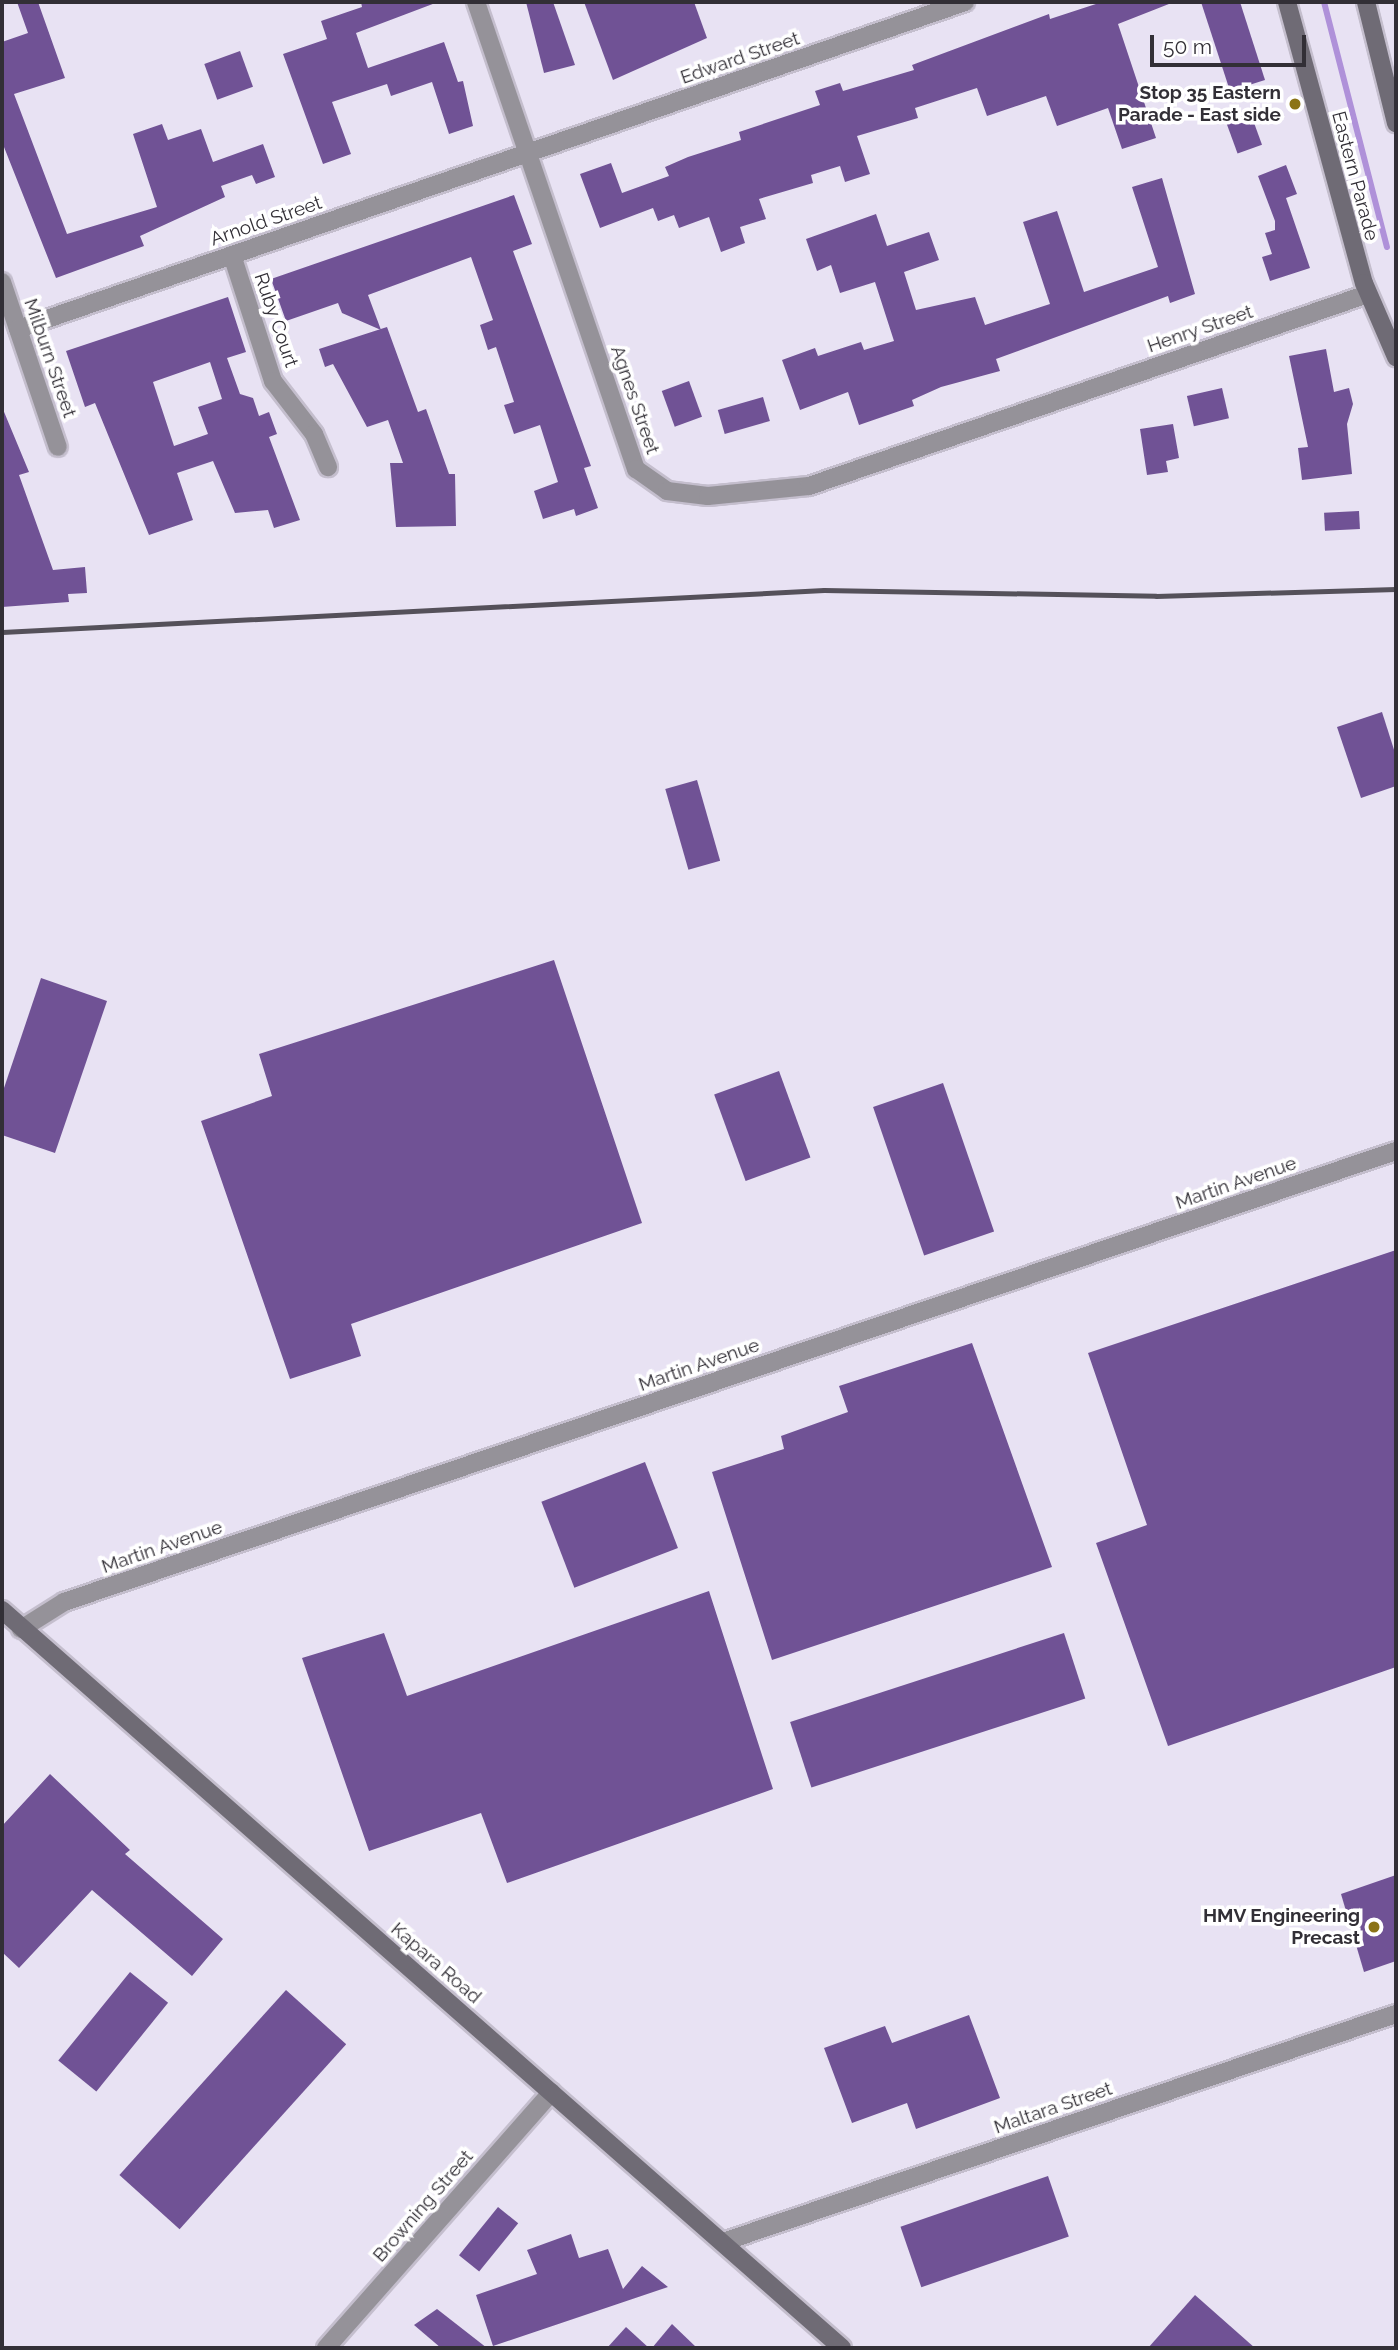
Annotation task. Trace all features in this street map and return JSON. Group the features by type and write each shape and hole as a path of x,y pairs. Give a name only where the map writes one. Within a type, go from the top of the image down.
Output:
{"street":[{"name":"Agnes Street","path":"476,2 645,479 678,495 708,496 792,490 1045,404"},
{"name":"Edward Street","path":"528,154 965,2"},
{"name":"Eastern Parade","path":"1287,2 1368,294 1396,357"},
{"path":"1366,2 1396,123"},
{"name":"Arnold Street","path":"18,329 528,154"},
{"name":"Ruby Court","path":"232,254 274,381 314,434 328,467"},
{"name":"Milburn Street","path":"2,282 58,447"},
{"name":"Henry Street","path":"1045,404 1368,294"},
{"name":"Martin Avenue","path":"21,1629 64,1602 1396,1151"},
{"name":"Kapara Road","path":"2,1610 842,2348"},
{"name":"Maltara Street","path":"723,2242 1396,2014"},
{"name":"Browning Street","path":"326,2348 552,2092"}],"building":[{"path":"17,2 38,2 65,78 14,94 67,234 157,207 133,134 162,124 168,140 201,129 213,162 263,144 275,177 256,184 252,175 221,186 225,197 140,236 144,246 56,278 2,142 2,42 28,33"},
{"path":"361,2 438,2 356,33 368,68 444,42 458,82 463,81 473,126 449,134 432,82 391,96 387,84 332,102 351,154 323,164 283,54 327,39 321,21 362,7"},
{"path":"526,2 553,2 575,65 544,73"},
{"path":"584,2 694,2 707,38 613,80"},
{"path":"1102,2 1174,2 1118,24 1156,138 1122,149 1108,108 1057,126 1046,96 987,116 977,88 915,108 918,118 857,136 870,174 845,182 840,166 811,175 813,183 759,199 766,219 740,227 745,243 721,252 709,217 679,228 674,215 658,221 653,208 600,228 580,174 611,163 622,193 669,176 665,167 741,140 739,132 820,105 815,91 840,83 843,91 914,70 912,65 1049,14 1050,19"},
{"path":"1201,2 1240,2 1265,80 1230,91"},
{"path":"240,51 253,87 217,100 204,64"},
{"path":"1249,109 1262,145 1238,154 1225,118"},
{"path":"1286,165 1297,194 1286,198 1310,268 1270,281 1262,257 1272,254 1265,233 1275,230 1275,221 1258,176"},
{"path":"1162,178 1195,294 1170,303 1168,296 996,359 1000,371 941,387 912,400 914,406 859,425 848,392 800,410 782,360 815,348 818,356 861,342 864,350 894,341 875,282 840,293 831,265 817,271 806,239 876,214 887,246 929,232 939,260 904,272 916,310 975,297 985,325 1050,304 1023,222 1057,211 1084,292 1158,267 1132,187"},
{"path":"514,195 532,244 513,251 591,466 584,468 598,508 576,516 574,509 543,519 534,491 558,482 540,425 514,434 504,405 514,402 496,347 488,350 480,325 493,320 471,257 368,295 381,330 342,313 338,303 286,321 271,279"},
{"path":"228,297 246,352 227,358 240,394 253,398 259,416 269,412 277,434 269,437 300,520 274,528 268,510 235,513 213,461 177,473 193,520 149,535 95,403 85,407 66,351","holes":["210,362 222,399 198,407 208,434 174,446 153,382"]},
{"path":"387,327 418,412 426,409 449,474 455,474 456,526 396,527 390,463 403,463 388,420 367,427 333,364 325,367 319,349"},
{"path":"1326,349 1334,392 1349,388 1353,404 1347,424 1352,474 1302,480 1298,448 1308,447 1289,356"},
{"path":"689,381 702,417 675,427 662,391"},
{"path":"1222,388 1229,418 1194,426 1187,396"},
{"path":"763,397 770,421 725,434 718,410"},
{"path":"2,407 29,472 19,475 53,570 85,567 87,593 68,594 69,602 2,607"},
{"path":"1173,424 1179,458 1166,461 1168,472 1147,475 1140,429"},
{"path":"1359,511 1360,529 1325,531 1324,513"},
{"path":"1382,712 1396,756 1396,786 1361,798 1337,727"},
{"path":"697,780 720,861 688,870 665,789"},
{"path":"554,960 642,1223 351,1324 361,1356 290,1379 201,1121 272,1096 259,1054"},
{"path":"41,978 107,1001 55,1153 2,1135 2,1094"},
{"path":"779,1071 810,1157 746,1181 714,1095"},
{"path":"943,1083 994,1231 924,1256 873,1107"},
{"path":"1396,1250 1396,1667 1168,1746 1096,1543 1147,1525 1088,1353"},
{"path":"972,1343 1052,1567 772,1660 712,1472 784,1449 781,1436 848,1412 839,1386"},
{"path":"645,1462 678,1548 574,1588 541,1502"},
{"path":"709,1591 773,1789 507,1883 481,1813 369,1851 302,1658 384,1633 407,1696"},
{"path":"1064,1633 1085,1699 811,1788 790,1722"},
{"path":"50,1774 130,1850 125,1854 223,1939 192,1976 92,1890 19,1968 2,1952 2,1826"},
{"name":"HMV Engineering Precast","path":"1396,1875 1396,1961 1364,1972 1341,1894"},
{"path":"130,1972 168,2003 96,2091 58,2061"},
{"path":"286,1990 346,2044 180,2229 119,2175"},
{"path":"969,2015 1000,2098 916,2129 907,2103 852,2123 824,2048 885,2026 892,2043"},
{"path":"1048,2176 1069,2237 921,2287 900,2227"},
{"path":"498,2207 518,2223 479,2272 459,2255"},
{"path":"571,2234 579,2258 608,2249 623,2289 642,2266 668,2287 493,2346 476,2295 537,2274 527,2250"},
{"path":"1195,2295 1255,2348 1148,2348"},
{"path":"437,2309 487,2348 441,2348 414,2325"},
{"path":"672,2324 697,2348 652,2348"},
{"path":"626,2327 649,2348 607,2348"}],"waterway":[{"path":"1324,2 1387,247"}],"railway":[{"path":"2,632 824,590 1156,596 1396,589"}],"place":[{"name":"Stop 35 Eastern Parade - East side","path":"1295,104"},
{"name":"HMV Engineering Precast","path":"1374,1927"}]}
